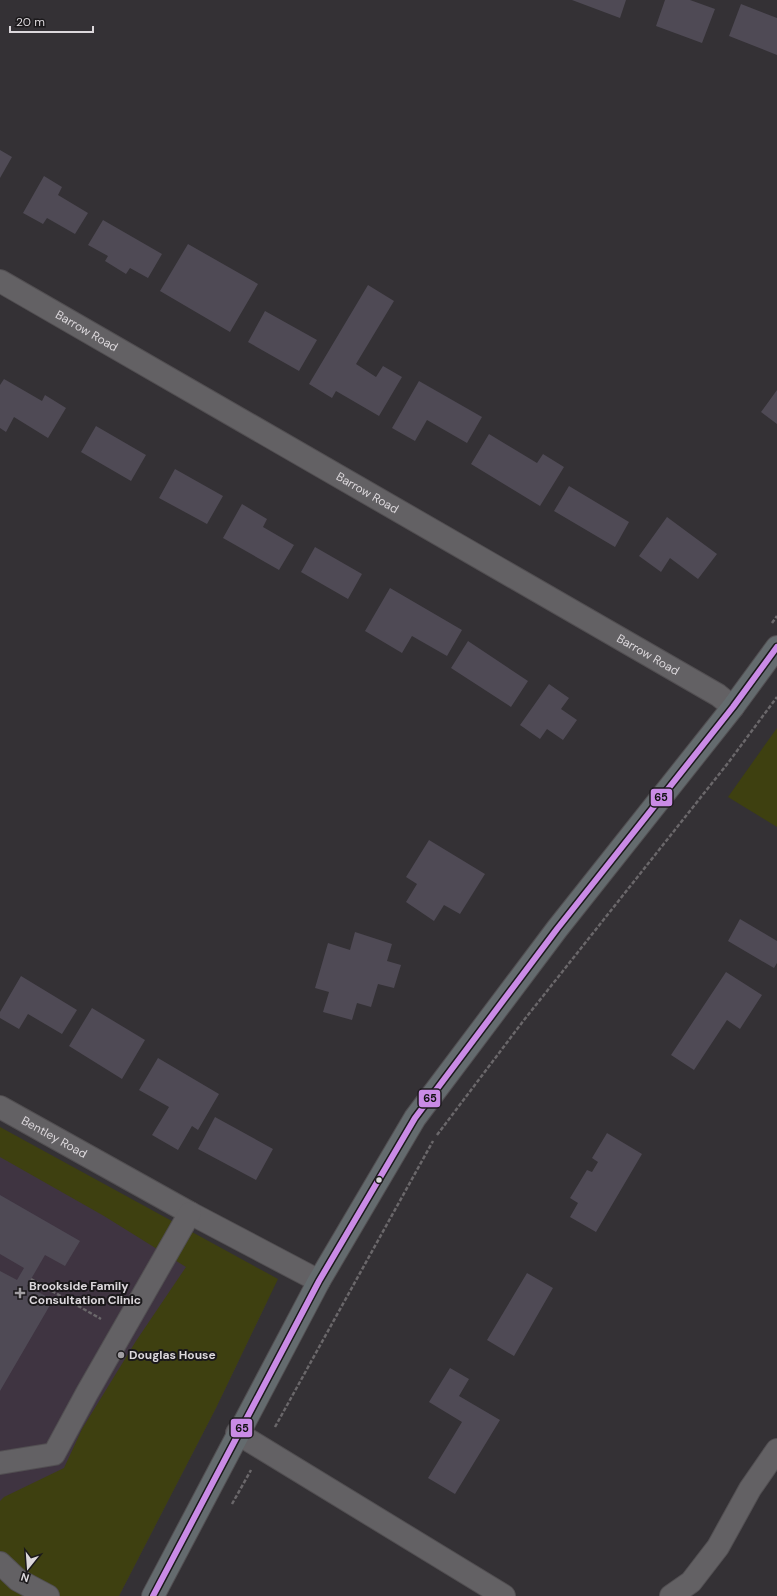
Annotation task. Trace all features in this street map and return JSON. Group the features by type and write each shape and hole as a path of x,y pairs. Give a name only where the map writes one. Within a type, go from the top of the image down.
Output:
{"main road":[{"path":"153,1596 237,1433 319,1282 415,1118 557,929 733,707 777,647"}],"street":[{"name":"Barrow Road","path":"0,281 718,695 733,707"},
{"name":"Bentley Road","path":"0,1107 190,1213 319,1282"},
{"path":"0,1463 54,1454 122,1330 190,1213"},
{"path":"237,1433 504,1596"},
{"path":"672,1596 690,1582 718,1547 750,1489 777,1450"},
{"path":"0,1563 18,1580 48,1596"}],"path":[{"path":"232,1505 437,1135 524,1020 728,763 777,697"},
{"path":"31,1279 122,1330"}],"shaded area":[{"path":"777,728 777,827 728,797"},
{"path":"0,1127 278,1279 216,1408 119,1596 0,1596 0,1501 4,1497 64,1468 82,1429 136,1341 186,1267 104,1216 0,1157"},
{"name":"Douglas House","path":"0,1149 267,1302 216,1408 119,1596 0,1596"}],"building":[{"path":"572,0 626,0 620,18"},
{"path":"665,0 690,0 715,9 702,43 656,26"},
{"path":"741,4 777,18 777,55 729,36"},
{"path":"0,150 12,157 0,178"},
{"path":"44,176 62,187 58,195 88,213 75,234 47,218 43,224 23,213"},
{"path":"103,220 162,254 148,278 130,268 126,274 105,261 108,256 88,245"},
{"path":"188,244 258,284 230,332 160,291"},
{"path":"368,285 394,301 356,364 376,377 383,366 402,377 379,416 336,391 332,398 309,384"},
{"path":"265,311 317,340 299,371 248,342"},
{"path":"4,379 42,401 45,395 66,408 48,438 14,417 6,432 0,428 0,385"},
{"path":"419,381 482,417 467,443 427,420 415,441 392,428"},
{"path":"777,390 777,424 761,412"},
{"path":"96,426 146,455 131,481 81,452"},
{"path":"489,434 537,463 543,454 564,467 540,506 471,464"},
{"path":"175,469 223,496 207,524 159,498"},
{"path":"569,486 629,522 615,547 554,511"},
{"path":"242,504 267,519 263,527 294,545 279,570 223,538"},
{"path":"667,517 717,554 698,579 670,558 661,572 639,556"},
{"path":"315,547 362,574 348,599 301,572"},
{"path":"390,588 462,630 447,656 412,636 402,653 365,631"},
{"path":"468,641 528,681 511,707 451,668"},
{"path":"549,684 569,698 561,709 577,720 563,740 547,729 540,739 520,725"},
{"path":"429,840 485,874 460,914 444,905 434,921 406,902 417,884 406,877"},
{"path":"740,919 777,941 777,963 774,968 728,941"},
{"path":"355,932 392,944 387,961 401,965 394,988 378,984 371,1007 357,1003 352,1020 323,1012 329,992 315,988 328,943 350,950"},
{"path":"726,972 762,995 740,1029 727,1020 694,1070 671,1055"},
{"path":"21,976 77,1010 62,1034 28,1014 19,1029 0,1018 0,1012"},
{"path":"92,1008 145,1040 122,1079 69,1046"},
{"path":"158,1058 219,1094 198,1130 192,1126 178,1150 152,1135 169,1107 139,1090"},
{"path":"215,1117 273,1149 256,1180 198,1149"},
{"path":"607,1133 642,1154 596,1232 570,1217 578,1203 570,1198 587,1170 592,1172 598,1162 592,1158"},
{"name":"Brookside Family Consultation Clinic","path":"0,1195 80,1241 65,1266 45,1255 27,1286 53,1300 0,1391 0,1271 17,1280 24,1268 0,1254"},
{"path":"527,1273 553,1288 514,1356 487,1340"},
{"path":"450,1368 469,1379 459,1396 500,1420 455,1494 428,1478 462,1422 429,1402"}],"transit line":[{"name":"65","path":"153,1596 319,1281 415,1118 557,929 733,707 777,647"}],"place":[{"name":"Brookside Family Consultation Clinic","path":"20,1293"},
{"name":"Douglas House","path":"121,1355"}]}
